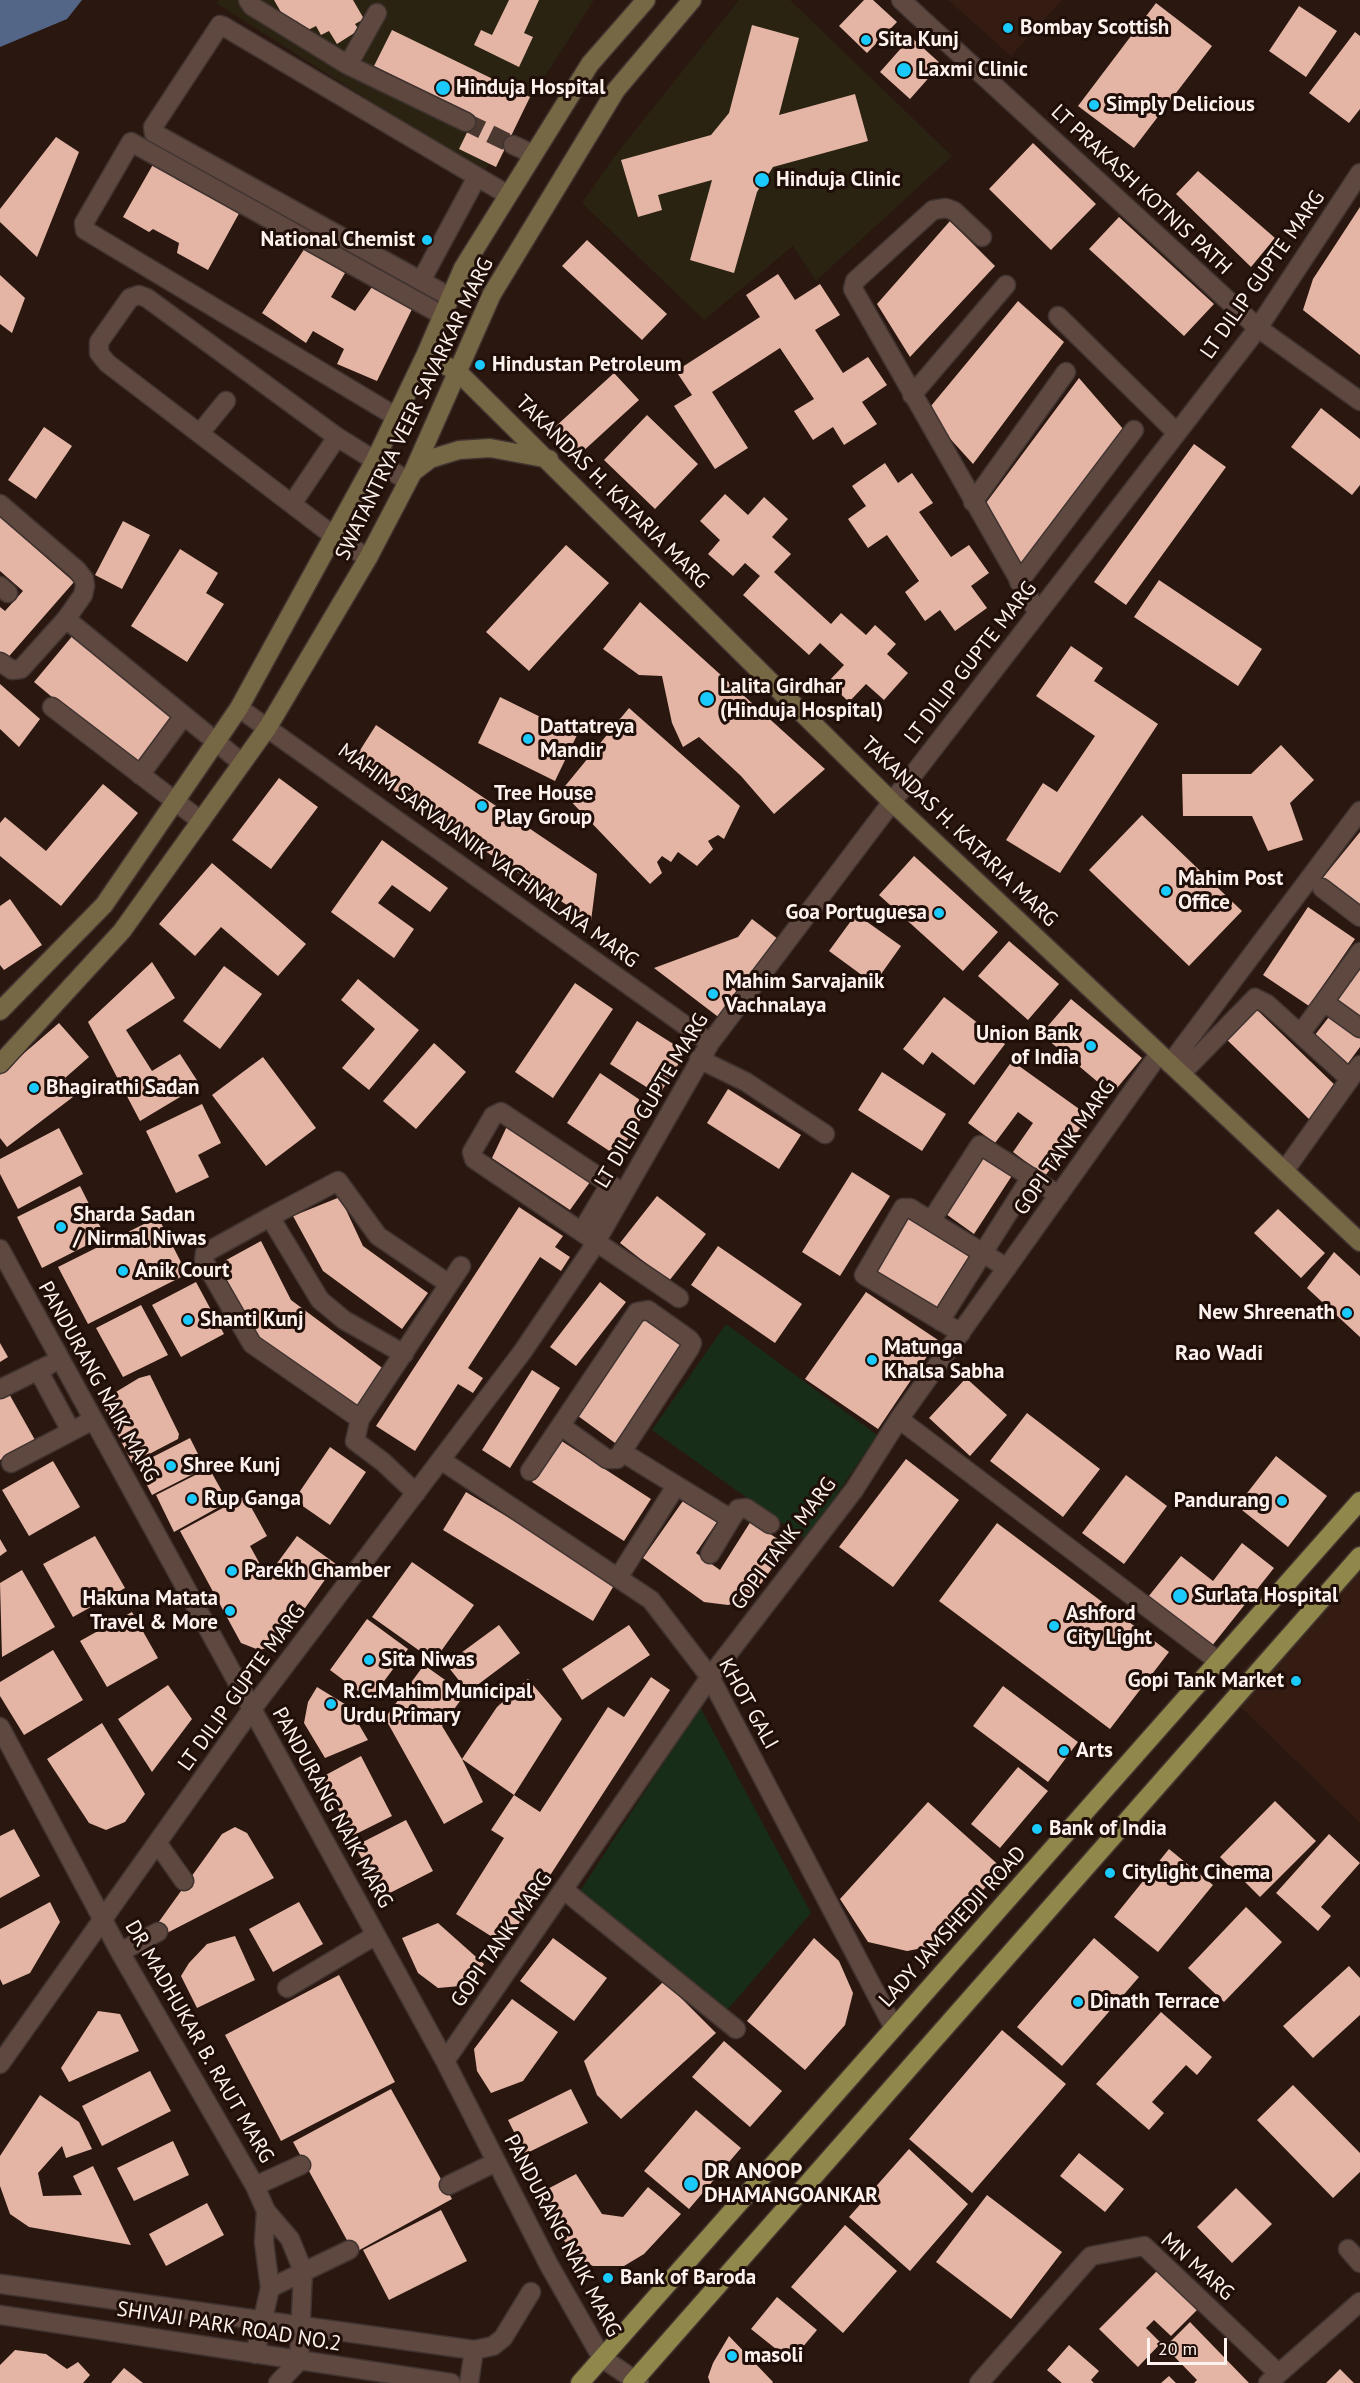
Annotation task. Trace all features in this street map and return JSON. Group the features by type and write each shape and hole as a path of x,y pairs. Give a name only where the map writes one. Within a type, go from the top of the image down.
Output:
{"main road":[{"name":"SWATANTRYA VEER SAVARKAR MARG","path":"0,1011 104,905 173,801 240,708 375,460 425,356 462,268 590,64 646,0"},
{"name":"SWATANTRYA VEER SAVARKAR MARG","path":"0,1064 122,931 268,727 368,558 411,477 492,294 615,90 692,0"},
{"name":"TAKANDAS H. KATARIA MARG","path":"425,356 457,371 549,459 892,802 1360,1242"},
{"path":"411,477 430,459 459,450 490,448 549,459"},
{"name":"LADY JAMSHEDJI ROAD","path":"580,2383 1360,1501"},
{"path":"635,2382 1360,1556"}],"street":[{"path":"248,0 252,6 348,65 466,122"},
{"name":"LT PRAKASH KOTNIS PATH","path":"901,0 1258,328 1360,401"},
{"path":"348,65 377,13"},
{"path":"450,297 154,133 153,127 219,25 508,195"},
{"path":"395,416 85,230 84,223 131,142 442,315"},
{"path":"513,145 533,154"},
{"name":"LT DILIP GUPTE MARG","path":"0,2064 252,1709 523,1351 617,1188 710,1042 1258,328 1360,173"},
{"path":"421,282 477,177"},
{"path":"982,237 954,211 939,208 933,210 855,281 855,295 1038,613"},
{"path":"912,395 1006,285"},
{"path":"368,558 335,537 107,363 99,354 99,342 134,296 147,298 337,437 375,460 411,477"},
{"path":"1058,316 1176,432"},
{"path":"973,502 1066,372"},
{"path":"200,434 226,401"},
{"path":"1019,582 1134,430"},
{"path":"292,504 337,437"},
{"path":"0,504 84,579 83,595 66,619 21,669 12,670 0,662"},
{"path":"66,619 214,743 242,763"},
{"path":"52,706 201,821"},
{"name":"MAHIM SARVAJANIK VACHNALAYA MARG","path":"240,708 710,1042"},
{"path":"140,775 183,717"},
{"path":"1170,1064 1360,811"},
{"path":"1322,888 1360,917"},
{"path":"1300,1034 1360,952"},
{"path":"1170,1064 1255,998 1261,999 1300,1034 1355,1072 1285,1170"},
{"path":"1324,1002 1360,1028"},
{"path":"699,1059 746,1082 825,1134"},
{"name":"GOPI TANK MARG","path":"445,2061 710,1677 854,1490 900,1419 1059,1195 1170,1064"},
{"path":"617,1188 501,1112 492,1116 472,1152 474,1159 679,1298"},
{"path":"931,1221 980,1145 1059,1195"},
{"path":"940,1321 1032,1177"},
{"path":"360,1419 252,1344 204,1261 205,1252 339,1181 378,1236 449,1284"},
{"path":"961,1333 864,1275 905,1206 1007,1268"},
{"path":"270,1217 321,1300 344,1320 404,1354"},
{"name":"PANDURANG NAIK MARG","path":"0,1250 445,2061 549,2265 602,2358"},
{"path":"416,1494 383,1462 355,1441 360,1419 461,1266"},
{"path":"530,1471 637,1312 648,1310 692,1343 617,1459 612,1461 561,1426"},
{"path":"0,1389 60,1360"},
{"path":"38,1370 71,1431"},
{"path":"900,1419 1218,1662"},
{"path":"11,1463 93,1420"},
{"path":"622,1452 731,1519"},
{"name":"KHOT GALI","path":"441,1460 651,1600 710,1677 894,2028"},
{"path":"618,1578 676,1485"},
{"path":"710,1554 738,1509 746,1508 770,1524"},
{"name":"DR MADHUKAR B. RAUT MARG","path":"0,1727 120,1952 255,2186 266,2211 290,2239 303,2271 303,2325 299,2361"},
{"path":"158,1844 184,1881"},
{"path":"564,1890 736,2029"},
{"path":"120,1952 158,1932"},
{"path":"287,1988 376,1935"},
{"path":"449,2185 496,2162"},
{"path":"255,2186 301,2164"},
{"path":"255,2354 270,2288 264,2242 266,2211"},
{"name":"MN MARG","path":"980,2383 1091,2256 1144,2246 1273,2378"},
{"path":"270,2288 349,2250"},
{"path":"0,2285 474,2350 493,2346 503,2338 531,2292"},
{"path":"1273,2378 1357,2310"},
{"name":"SHIVAJI PARK ROAD NO.2","path":"0,2315 451,2383"},
{"path":"469,2383 474,2350"},
{"path":"602,2358 635,2382"},
{"path":"278,2383 299,2361"}],"shaded area":[{"name":"Hinduja Hospital","path":"219,0 594,0 483,173 216,3"},
{"name":"Hinduja Clinic","path":"739,0 790,0 952,156 816,281 793,246 704,320 582,203 614,157"},
{"name":"Bombay Scottish","path":"948,0 1062,0 1011,56"},
{"name":"Gopi Tank Market","path":"1360,1549 1360,1823 1223,1690"}],"green space":[{"path":"726,1324 877,1435 806,1540 652,1430"},
{"path":"700,1707 811,1913 728,2009 580,1891"}],"water":[{"path":"0,0 82,0 67,19 0,47"}],"building":[{"path":"274,0 353,0 364,19 355,24 359,30 337,44 329,31 321,35 316,26 304,32 297,21 289,26"},
{"path":"509,0 539,0 524,33 533,37 519,67 474,45 481,30 492,35"},
{"name":"Sita Kunj","path":"864,0 873,0 897,22 867,53 839,26"},
{"path":"1156,3 1212,46 1134,148 1078,106"},
{"path":"1299,6 1337,31 1306,77 1269,51"},
{"path":"752,25 799,38 779,115 855,94 868,141 773,167 757,192 734,273 690,260 712,180 658,195 662,210 638,217 621,160 711,135 729,113"},
{"path":"392,30 530,97 496,167 459,149 475,116 374,66"},
{"path":"1355,32 1360,36 1360,109 1349,123 1309,93"},
{"path":"911,37 941,64 910,99 880,72"},
{"path":"56,137 79,152 37,257 0,222 0,209"},
{"path":"1033,143 1096,204 1051,250 989,189"},
{"path":"155,161 182,175 176,179 200,192 206,187 242,208 208,270 177,253 179,243 153,229 149,232 123,217"},
{"path":"1198,171 1275,238 1251,267 1176,194"},
{"path":"1360,207 1360,355 1303,310 1313,279"},
{"path":"1119,217 1214,304 1184,336 1089,249"},
{"path":"950,221 995,266 910,357 877,304"},
{"path":"587,240 667,314 642,340 562,266"},
{"path":"305,248 345,273 331,297 355,311 372,287 414,305 377,381 337,364 344,349 313,331 306,343 262,313"},
{"path":"778,274 795,300 820,284 840,315 815,330 843,373 868,357 887,385 862,402 877,424 844,445 833,427 813,440 794,411 814,399 780,348 712,392 748,448 715,469 674,406 692,395 676,371 760,317 746,295"},
{"path":"0,275 25,298 12,333 0,324"},
{"path":"1018,301 1064,342 973,464 926,412"},
{"path":"614,373 639,400 580,454 555,427"},
{"path":"1079,378 1124,430 1024,567 983,507"},
{"path":"1321,408 1360,439 1360,485 1352,495 1291,447"},
{"path":"647,415 698,464 655,509 604,460"},
{"path":"44,427 72,446 36,499 8,480"},
{"path":"1194,444 1226,467 1126,605 1094,582"},
{"path":"885,463 898,483 912,473 933,503 919,512 951,557 969,545 989,573 971,586 987,608 955,631 940,610 925,621 905,592 919,581 887,535 868,548 848,519 866,506 852,486"},
{"path":"725,494 748,515 764,497 788,519 772,537 791,554 774,572 831,624 841,613 866,635 875,625 896,644 887,654 908,673 884,700 866,684 849,702 828,682 844,665 820,643 809,655 743,595 760,576 745,563 733,576 708,554 720,540 700,521"},
{"path":"0,517 74,582 4,662 0,659 0,607 5,611 23,591 0,571"},
{"path":"123,521 150,535 122,589 95,575"},
{"path":"566,545 609,583 529,671 486,632"},
{"path":"180,549 218,573 206,593 224,604 187,662 131,626"},
{"path":"1159,580 1262,649 1238,686 1134,617"},
{"name":"Lalita Girdhar (Hinduja Hospital)","path":"640,602 825,769 774,814 741,776 699,737 683,747 672,723 662,676 639,675 603,649"},
{"path":"74,634 177,720 137,768 34,682"},
{"path":"1071,646 1103,668 1094,681 1158,724 1060,873 1006,840 1043,783 1057,792 1095,736 1036,696"},
{"path":"0,684 40,719 19,747 0,729"},
{"name":"Dattatreya Mandir","path":"500,697 577,735 555,781 478,743"},
{"path":"629,708 740,806 724,839 718,835 708,841 713,849 697,866 678,852 671,862 662,856 657,862 662,873 650,884 561,791"},
{"path":"376,725 597,874 591,921 352,763"},
{"path":"1281,745 1314,780 1290,803 1303,840 1268,851 1252,816 1183,816 1182,774 1251,774"},
{"path":"279,778 318,807 271,869 232,840"},
{"path":"103,784 138,813 61,906 0,856 0,823 5,817 46,851"},
{"name":"Mahim Post Office","path":"1142,815 1242,911 1189,966 1089,870"},
{"path":"1360,832 1360,912 1321,880"},
{"path":"382,840 448,888 430,912 392,885 378,903 414,929 394,958 331,912"},
{"name":"Goa Portuguesa","path":"914,856 998,932 963,971 879,895"},
{"path":"212,863 306,944 278,976 221,927 195,956 159,924"},
{"path":"10,899 42,945 4,970 0,965 0,906"},
{"path":"1308,907 1355,939 1309,1006 1263,975"},
{"path":"856,914 901,946 874,984 829,951"},
{"name":"Mahim Sarvajanik Vachnalaya","path":"752,919 778,939 721,1019 654,968 738,937"},
{"path":"1009,941 1059,984 1028,1020 978,976"},
{"path":"152,962 175,998 126,1030 152,1071 180,1054 200,1085 140,1121 88,1022"},
{"path":"224,966 262,994 220,1049 183,1021"},
{"path":"1360,967 1360,1018 1336,1000"},
{"path":"358,979 419,1030 369,1090 342,1068 375,1029 341,1000"},
{"path":"575,983 613,1009 553,1098 515,1072"},
{"path":"944,997 1005,1044 974,1085 932,1052 923,1065 903,1049"},
{"name":"Union Bank of India","path":"1071,999 1142,1058 1112,1094 1041,1034"},
{"path":"1252,1005 1339,1089 1310,1120 1223,1036"},
{"path":"1332,1013 1360,1034 1360,1047 1346,1066 1311,1040"},
{"path":"637,1021 686,1052 659,1095 610,1064"},
{"name":"Bhagirathi Sadan","path":"59,1023 89,1057 65,1078 73,1097 7,1147 0,1138 0,1074"},
{"path":"434,1043 466,1072 416,1129 383,1101"},
{"path":"263,1057 316,1128 266,1166 212,1095"},
{"path":"1012,1061 1089,1116 1045,1176 1013,1152 1033,1123 1018,1112 995,1143 968,1123"},
{"path":"882,1072 946,1114 922,1151 858,1110"},
{"path":"600,1073 649,1106 617,1156 567,1123"},
{"path":"728,1089 801,1135 779,1169 707,1123"},
{"path":"202,1104 221,1143 198,1155 209,1177 176,1193 146,1131"},
{"path":"509,1122 595,1175 570,1210 492,1158"},
{"path":"59,1128 83,1174 18,1209 0,1174 0,1159"},
{"path":"985,1151 1015,1171 974,1234 946,1214"},
{"path":"852,1172 890,1196 840,1276 802,1252"},
{"name":"Sharda Sadan / Nirmal Niwas","path":"80,1186 105,1236 42,1268 17,1217"},
{"path":"657,1196 706,1234 669,1281 620,1243"},
{"path":"340,1197 363,1246 428,1293 402,1329 323,1271 293,1216"},
{"path":"519,1207 563,1236 555,1247 570,1257 561,1271 540,1257 468,1368 483,1378 473,1393 458,1384 415,1451 376,1426"},
{"path":"1278,1209 1325,1253 1301,1278 1254,1233"},
{"path":"910,1213 972,1251 932,1315 870,1276"},
{"name":"Anik Court","path":"158,1217 187,1274 88,1324 58,1267"},
{"path":"261,1241 291,1300 385,1370 357,1410 259,1340 217,1265"},
{"path":"718,1246 802,1304 775,1343 691,1285"},
{"name":"New Shreenath","path":"1334,1252 1360,1276 1360,1337 1307,1288"},
{"name":"Shanti Kunj","path":"196,1282 224,1334 181,1357 152,1305"},
{"path":"600,1282 626,1302 576,1366 550,1347"},
{"name":"Matunga Khalsa Sabha","path":"866,1292 938,1340 878,1429 805,1379"},
{"path":"141,1305 168,1355 123,1377 96,1328"},
{"path":"646,1315 686,1344 615,1443 574,1413"},
{"path":"0,1343 8,1357 0,1362"},
{"path":"532,1370 560,1388 510,1468 482,1450"},
{"path":"150,1375 179,1434 178,1439 132,1463 101,1401 139,1378"},
{"path":"966,1378 1007,1415 970,1456 929,1418"},
{"path":"8,1392 35,1440 0,1460 0,1396"},
{"path":"1027,1413 1100,1469 1063,1517 990,1461"},
{"name":"Shree Kunj","path":"190,1438 205,1468 152,1495 137,1465"},
{"path":"560,1440 651,1499 624,1541 532,1482"},
{"path":"330,1447 366,1472 330,1525 294,1500"},
{"name":"Pandurang","path":"1276,1456 1327,1496 1288,1547 1237,1506"},
{"path":"906,1459 959,1500 893,1587 839,1547"},
{"path":"53,1461 80,1507 29,1536 2,1490"},
{"name":"Rup Ganga","path":"209,1468 228,1502 174,1532 156,1495"},
{"path":"1126,1475 1167,1506 1124,1564 1082,1533"},
{"path":"466,1492 616,1582 593,1621 443,1530"},
{"name":"Parekh Chamber","path":"245,1496 267,1536 250,1546 267,1577 297,1536 336,1564 279,1645 259,1650 241,1643 180,1531"},
{"path":"685,1498 717,1522 696,1553 720,1570 751,1521 788,1546 750,1599 728,1605 704,1602 643,1558"},
{"name":"Ashford City Light","path":"997,1523 1169,1652 1110,1729 939,1601"},
{"path":"95,1536 125,1588 73,1617 43,1564"},
{"path":"0,1539 7,1551 0,1556"},
{"path":"1242,1543 1274,1568 1211,1647 1148,1597 1181,1556 1213,1581"},
{"path":"412,1562 474,1605 434,1661 372,1617"},
{"path":"22,1570 55,1627 2,1657 0,1583"},
{"path":"132,1612 158,1658 107,1687 80,1641"},
{"name":"Sita Niwas","path":"367,1619 408,1649 370,1700 330,1670"},
{"path":"499,1625 520,1653 468,1692 446,1664"},
{"path":"629,1625 650,1655 582,1700 562,1669"},
{"path":"53,1650 83,1700 24,1735 0,1696 0,1682"},
{"path":"424,1665 465,1694 442,1726 462,1759 483,1802 444,1824 385,1718"},
{"path":"651,1677 670,1690 505,1945 456,1914 504,1838 491,1830 514,1795 540,1812 608,1707 624,1717"},
{"path":"528,1679 562,1719 514,1795 462,1759 497,1707"},
{"path":"168,1685 192,1719 152,1772 118,1719"},
{"path":"1003,1686 1078,1742 1048,1782 973,1726"},
{"path":"317,1687 348,1706 368,1740 325,1758 304,1723 308,1702"},
{"path":"102,1723 145,1794 125,1822 106,1830 89,1823 47,1759"},
{"path":"361,1756 392,1816 352,1836 322,1777"},
{"path":"1018,1767 1048,1791 1000,1848 971,1824"},
{"path":"1275,1801 1316,1841 1260,1897 1220,1857"},
{"path":"928,1802 1002,1868 948,1931 928,1947 907,1951 868,1942 840,1899"},
{"path":"406,1820 433,1871 382,1897 355,1846"},
{"path":"235,1827 247,1833 274,1878 161,1936 158,1923 222,1834"},
{"path":"14,1829 40,1876 0,1898 0,1836"},
{"path":"1329,1834 1360,1863 1321,1907 1331,1916 1318,1931 1276,1893"},
{"path":"1169,1849 1213,1885 1158,1952 1114,1917"},
{"path":"50,1902 60,1922 30,1973 3,1985 0,1979 0,1929"},
{"path":"299,1902 323,1944 273,1972 249,1929"},
{"path":"1246,1907 1282,1942 1224,2002 1188,1968"},
{"path":"438,1923 484,1964 471,1985 438,1988 418,1973 402,1938"},
{"path":"235,1936 255,1980 197,2008 181,1976 189,1963 207,1944"},
{"path":"553,1938 607,1978 574,2021 520,1981"},
{"path":"814,1938 839,1961 853,1993 845,2025 805,2070 747,2021"},
{"name":"Dinath Terrace","path":"1094,1938 1139,1977 1062,2066 1017,2027"},
{"path":"1349,1966 1360,1978 1360,2015 1313,2058 1283,2026"},
{"path":"339,1975 395,2082 281,2141 225,2035"},
{"path":"664,1981 716,2033 621,2119 597,2095 584,2061"},
{"path":"512,1999 558,2032 523,2081 491,2093 477,2071 474,2049"},
{"path":"98,2011 120,2014 139,2051 69,2082 61,2068"},
{"path":"1161,2012 1212,2057 1197,2075 1186,2065 1152,2102 1164,2113 1149,2130 1096,2084"},
{"path":"1002,2030 1066,2084 972,2193 909,2139"},
{"path":"724,2041 782,2091 750,2127 692,2077"},
{"path":"150,2071 171,2111 102,2146 82,2106"},
{"path":"1293,2085 1360,2153 1360,2172 1333,2198 1257,2120"},
{"path":"391,2089 452,2199 354,2253 293,2142"},
{"path":"571,2089 588,2123 525,2154 508,2120"},
{"path":"40,2095 79,2122 92,2149 66,2158 62,2146 38,2173 43,2196 82,2195 73,2176 93,2166 131,2245 29,2227 10,2214 0,2186 0,2156"},
{"path":"696,2110 741,2148 689,2209 644,2171"},
{"path":"173,2141 189,2175 134,2201 117,2168"},
{"path":"909,2149 968,2204 910,2271 849,2217"},
{"path":"1079,2153 1124,2189 1105,2212 1060,2176"},
{"path":"576,2174 602,2214 623,2217 648,2187 681,2214 644,2254 624,2266 593,2266 573,2256 538,2194"},
{"path":"1236,2188 1272,2224 1232,2263 1197,2227"},
{"path":"987,2195 1062,2252 1011,2319 936,2262"},
{"path":"207,2203 224,2235 166,2266 149,2234"},
{"path":"441,2210 467,2261 389,2300 363,2250"},
{"path":"845,2225 897,2271 843,2333 791,2287"},
{"path":"1157,2271 1197,2310 1171,2336 1154,2320 1146,2328 1161,2343 1138,2367 1099,2329"},
{"path":"777,2297 817,2330 791,2361 751,2329"},
{"path":"1190,2322 1249,2383 1194,2383 1197,2380 1165,2347"},
{"name":"masoli","path":"729,2336 772,2383 710,2383 708,2377 713,2363"},
{"path":"1069,2345 1099,2371 1091,2380 1094,2383 1062,2383 1047,2370"},
{"path":"15,2350 46,2354 67,2369 78,2362 90,2375 83,2383 0,2383 0,2365"},
{"path":"124,2368 143,2383 111,2383"},
{"path":"1340,2369 1354,2383 1326,2383"},
{"path":"1169,2376 1176,2383 1161,2383"}],"tunnel":[{"path":"466,122 513,145"}],"place":[{"name":"Bombay Scottish","path":"1008,28"},
{"name":"Sita Kunj","path":"866,40"},
{"name":"Laxmi Clinic","path":"904,70"},
{"name":"Hinduja Hospital","path":"443,88"},
{"name":"Simply Delicious","path":"1094,105"},
{"name":"Hinduja Clinic","path":"762,180"},
{"name":"National Chemist","path":"427,240"},
{"name":"Hindustan Petroleum","path":"480,365"},
{"name":"Lalita Girdhar (Hinduja Hospital)","path":"707,699"},
{"name":"Dattatreya Mandir","path":"528,739"},
{"name":"Tree House Play Group","path":"482,806"},
{"name":"Mahim Post Office","path":"1166,891"},
{"name":"Goa Portuguesa","path":"939,913"},
{"name":"Mahim Sarvajanik Vachnalaya","path":"713,994"},
{"name":"Union Bank of India","path":"1091,1046"},
{"name":"Bhagirathi Sadan","path":"34,1088"},
{"name":"Sharda Sadan / Nirmal Niwas","path":"61,1227"},
{"name":"Anik Court","path":"123,1271"},
{"name":"New Shreenath","path":"1347,1313"},
{"name":"Shanti Kunj","path":"188,1320"},
{"name":"Matunga Khalsa Sabha","path":"872,1360"},
{"name":"Shree Kunj","path":"171,1466"},
{"name":"Rup Ganga","path":"192,1499"},
{"name":"Pandurang","path":"1282,1501"},
{"name":"Parekh Chamber","path":"232,1571"},
{"name":"Surlata Hospital","path":"1180,1596"},
{"name":"Hakuna Matata Travel & More","path":"230,1611"},
{"name":"Ashford City Light","path":"1054,1626"},
{"name":"Sita Niwas","path":"369,1660"},
{"name":"Gopi Tank Market","path":"1296,1681"},
{"name":"R.C.Mahim Municipal Urdu Primary","path":"331,1704"},
{"name":"Arts","path":"1064,1751"},
{"name":"Bank of India","path":"1037,1829"},
{"name":"Citylight Cinema","path":"1110,1873"},
{"name":"Dinath Terrace","path":"1078,2002"},
{"name":"DR ANOOP DHAMANGOANKAR","path":"691,2184"},
{"name":"Bank of Baroda","path":"608,2278"},
{"name":"masoli","path":"732,2356"}],"district":[{"name":"Rao Wadi","path":"1219,1354"}]}
